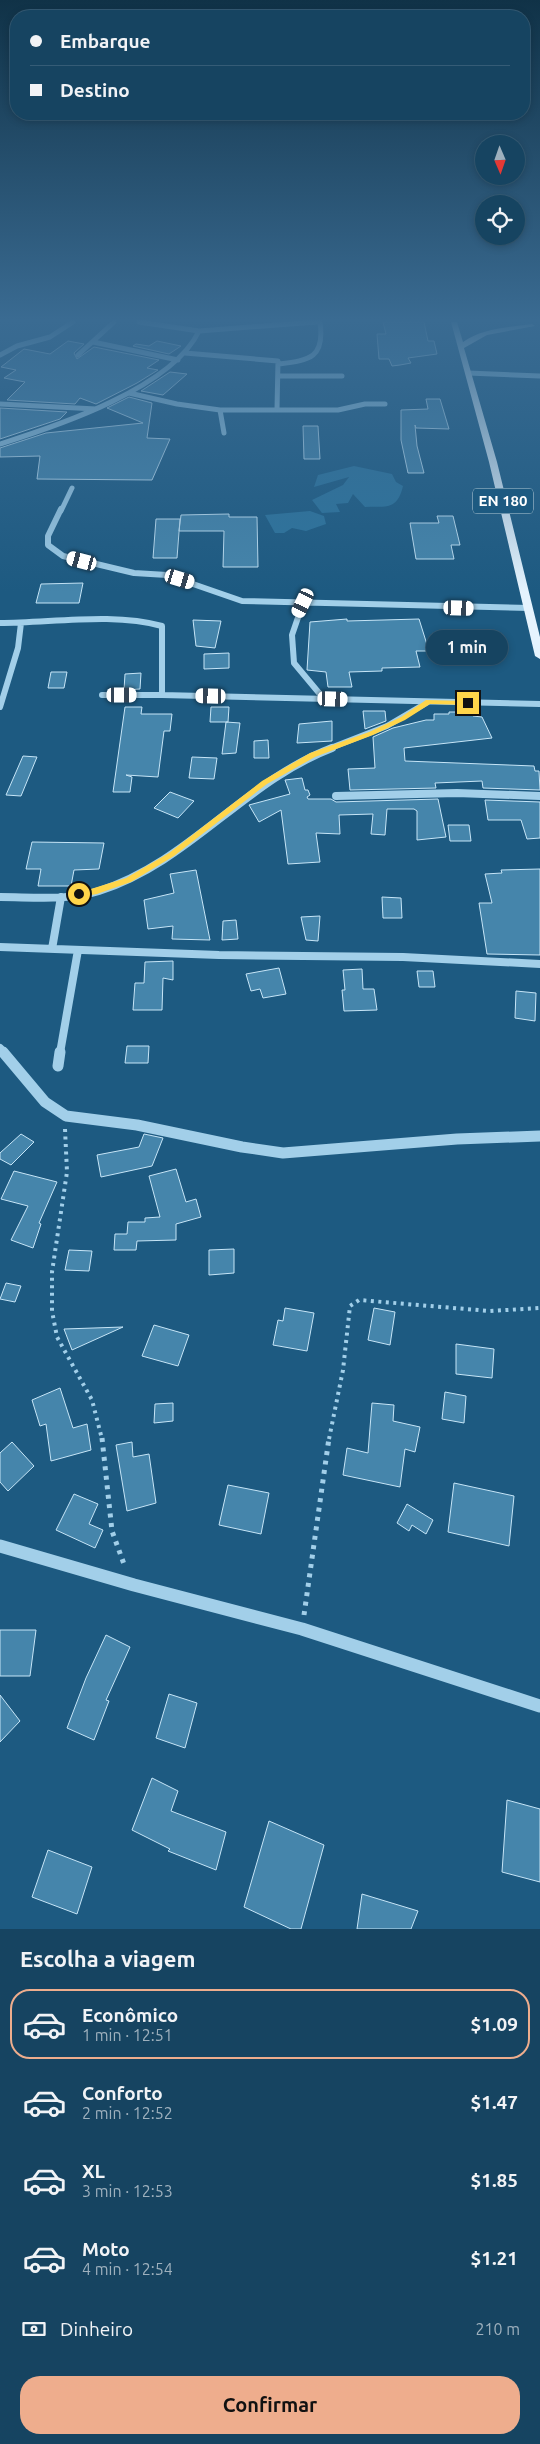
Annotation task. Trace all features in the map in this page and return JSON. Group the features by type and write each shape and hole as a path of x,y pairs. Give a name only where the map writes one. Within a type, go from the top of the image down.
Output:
{"main road":[{"name":"EN 180","path":"479,412 540,656"}],"street":[{"path":"0,444 69,422 93,412"},
{"path":"220,412 224,433"},
{"path":"72,488 48,536 48,545 63,556 134,573 168,575 242,601 529,608"},
{"path":"303,603 292,635 294,664 324,699"},
{"path":"0,623 129,620 156,623 162,626 163,632 162,695"},
{"path":"0,707 18,648 21,624"},
{"path":"102,695 540,704"},
{"path":"0,897 61,897 97,892 128,880 172,854 265,783 289,768 312,755 371,734 403,719 428,702"},
{"path":"336,796 457,793 540,796"},
{"path":"52,949 61,897"},
{"path":"0,948 218,956 393,956 540,964"},
{"path":"58,1066 78,950"},
{"path":"0,1048 45,1102 66,1116 137,1125 242,1147 283,1153 457,1139 540,1136"},
{"path":"0,1546 134,1586 302,1629 540,1706"}],"path":[{"path":"66,1116 64,1148 67,1177 52,1260 50,1302 56,1334 82,1379 98,1415 105,1457 107,1502 116,1550 134,1586"},
{"path":"302,1629 326,1458 344,1370 350,1306 359,1300 490,1311 540,1308"}],"shaded area":[{"path":"354,466 392,474 396,482 403,486 401,494 390,506 365,507 353,494 348,503 336,504 340,512 322,513 312,500 343,485 349,477 314,487 318,475"},
{"path":"310,511 324,516 326,524 306,531 292,528 284,533 275,533 265,515"}],"building":[{"path":"0,412 67,412 60,419 0,439"},
{"path":"117,412 151,412 147,438 170,439 152,480 37,479 40,456 0,457 0,448 46,433 143,423"},
{"path":"401,412 444,412 449,429 416,428 415,425 417,446 424,473 408,473 401,440"},
{"path":"303,426 318,426 320,459 304,459"},
{"path":"229,514 229,517 257,517 258,567 223,567 224,531 179,531 181,515"},
{"path":"437,516 453,516 460,545 451,545 454,559 416,559 410,523 439,523"},
{"path":"156,519 180,519 177,558 153,558"},
{"path":"83,583 79,603 36,603 41,584"},
{"path":"347,619 347,621 419,619 429,651 416,651 420,667 382,668 382,671 349,672 352,687 328,687 326,672 307,670 310,622"},
{"path":"193,620 221,621 215,648 196,646"},
{"path":"229,653 229,668 204,669 204,654"},
{"path":"51,672 67,672 64,688 48,688"},
{"path":"141,673 140,689 124,690 125,674"},
{"path":"125,707 142,707 141,714 172,714 170,731 164,731 158,777 126,775 132,777 130,792 113,792"},
{"path":"211,707 229,707 228,722 210,722"},
{"path":"363,711 385,711 386,721 365,729"},
{"path":"449,712 472,712 473,716 482,717 492,738 404,748 405,761 534,766 535,771 539,771 540,790 483,788 482,781 435,783 436,788 350,790 348,769 375,768 373,737 393,728 426,720 434,720 434,714 449,714"},
{"path":"332,721 332,741 297,743 299,724"},
{"path":"226,722 240,723 236,753 222,754"},
{"path":"268,740 269,758 254,758 254,741"},
{"path":"23,756 37,757 21,796 6,795"},
{"path":"192,757 217,758 214,779 189,778"},
{"path":"302,778 305,790 308,790 310,795 307,797 308,799 331,799 336,802 438,799 446,837 417,840 417,811 414,809 387,809 385,835 371,834 373,814 339,815 340,834 316,833 320,862 288,864 281,810 259,822 249,805 290,794 285,780"},
{"path":"170,792 194,801 178,818 154,808"},
{"path":"485,800 540,802 540,838 527,839 521,820 488,820"},
{"path":"448,825 469,825 471,841 450,841"},
{"path":"32,842 104,843 99,869 74,870 71,886 38,886 41,869 26,869"},
{"path":"540,869 540,955 487,954 479,903 492,903 485,874 502,873 501,870"},
{"path":"196,870 210,940 172,939 173,926 148,929 144,900 174,893 170,874"},
{"path":"382,897 401,898 402,918 383,918"},
{"path":"320,916 318,941 306,940 301,917"},
{"path":"236,920 238,939 222,940 223,921"},
{"path":"173,961 173,980 163,978 162,1010 133,1010 135,983 144,983 145,962"},
{"path":"279,968 286,994 263,998 260,989 251,991 246,974"},
{"path":"362,969 363,989 374,989 377,1010 344,1011 342,990 345,990 343,970"},
{"path":"417,971 433,971 435,987 419,987"},
{"path":"516,991 536,993 535,1021 515,1018"},
{"path":"127,1046 149,1046 148,1063 125,1063"},
{"path":"21,1134 34,1142 11,1165 0,1159 0,1153"},
{"path":"144,1134 163,1138 152,1166 101,1177 97,1155 139,1147"},
{"path":"176,1169 186,1202 196,1199 201,1217 176,1224 176,1240 137,1241 136,1250 114,1250 115,1234 127,1234 128,1222 145,1222 145,1218 160,1217 149,1176"},
{"path":"14,1171 57,1182 39,1223 41,1224 33,1248 11,1240 28,1206 1,1199"},
{"path":"234,1249 234,1273 209,1275 209,1250"},
{"path":"69,1250 92,1251 89,1271 65,1270"},
{"path":"6,1283 21,1286 15,1302 0,1299"},
{"path":"285,1308 314,1313 307,1351 273,1345 278,1320 283,1321"},
{"path":"374,1308 395,1312 390,1345 368,1340"},
{"path":"154,1325 189,1335 178,1366 142,1356"},
{"path":"123,1327 72,1350 64,1329"},
{"path":"456,1344 494,1349 492,1378 456,1374"},
{"path":"60,1388 73,1428 87,1424 91,1450 51,1461 46,1424 40,1426 32,1400"},
{"path":"445,1392 466,1396 464,1423 442,1419"},
{"path":"173,1403 173,1421 154,1423 155,1404"},
{"path":"372,1403 394,1405 393,1421 420,1427 415,1452 405,1449 400,1487 343,1475 347,1448 368,1453"},
{"path":"12,1442 34,1466 8,1491 0,1482 0,1453"},
{"path":"132,1442 133,1457 149,1454 156,1503 127,1511 116,1445"},
{"path":"454,1483 514,1496 509,1546 448,1532"},
{"path":"228,1485 269,1493 261,1534 219,1525"},
{"path":"74,1494 98,1504 89,1524 103,1530 95,1548 56,1530"},
{"path":"407,1504 433,1520 426,1534 412,1525 409,1531 397,1523"},
{"path":"0,1630 36,1630 30,1676 0,1676"},
{"path":"106,1635 130,1647 106,1700 109,1701 94,1740 67,1728 86,1678"},
{"path":"169,1694 197,1703 185,1748 156,1738"},
{"path":"0,1695 20,1721 0,1742"},
{"path":"152,1778 178,1791 171,1811 226,1832 216,1870 168,1851 170,1849 132,1830"},
{"path":"507,1800 540,1809 540,1882 502,1872"},
{"path":"269,1821 324,1845 301,1929 291,1929 244,1907"},
{"path":"48,1850 92,1867 77,1914 32,1897"},
{"path":"362,1894 418,1911 411,1929 357,1929"}],"route":[{"path":"79,894 97,892 128,880 172,854 265,783 312,755 371,734 403,719 428,702 468,703"}]}
